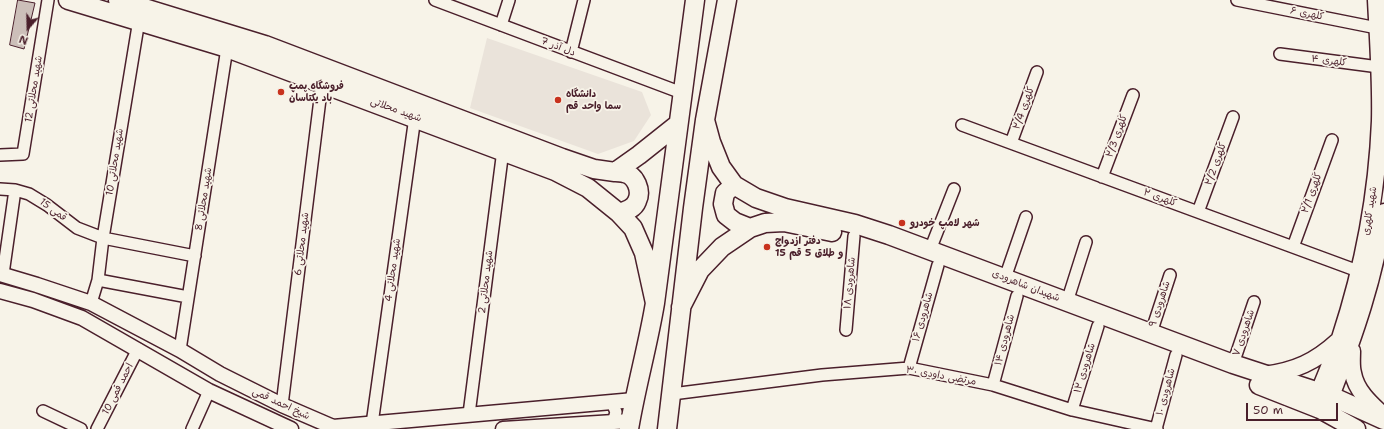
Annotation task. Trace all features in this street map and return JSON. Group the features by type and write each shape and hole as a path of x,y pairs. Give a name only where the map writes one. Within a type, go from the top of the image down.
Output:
{"main road":[{"name":"شهید محلاتی","path":"68,0 139,20 228,48 503,150 555,171 588,188 619,213 633,228 644,253 655,303"},
{"name":"شهید محلاتی","path":"118,0 265,45 594,169 626,173 635,180 639,190 638,201 630,210 619,213"},
{"path":"630,425 655,303 695,0"},
{"path":"667,429 705,120 727,0"},
{"name":"شهید کلهری","path":"1345,342 1347,314 1369,223 1381,152 1376,0"},
{"name":"شهیدان شاهرودی","path":"705,120 711,142 721,167 734,185 756,198 785,208 855,224 889,235 1017,296 1176,355 1323,399 1384,420"},
{"path":"614,172 639,155 678,124"},
{"path":"734,185 725,193 723,204 726,215 735,222 750,228"},
{"name":"شهید کلهری","path":"1323,399 1345,342 1360,318 1384,212"},
{"name":"شهیدان شاهرودی","path":"681,307 700,270 722,247 750,228 765,223 784,222 854,236 934,257 1005,278 1264,375 1323,399 1356,429"},
{"path":"1264,375 1281,373 1304,365 1345,342 1353,374 1365,398 1384,416"}],"street":[{"name":"شهید محلاتی 12","path":"0,155 23,154 48,0"},
{"name":"دل آذر 7","path":"435,0 682,93"},
{"path":"501,25 509,0"},
{"path":"571,52 584,0"},
{"name":"کلهری ۶","path":"1237,0 1377,28"},
{"name":"شهید محلاتی 10","path":"91,303 98,280 103,238 139,20"},
{"name":"شهید محلاتی 8","path":"180,350 228,48"},
{"name":"کلهری ۴","path":"1280,54 1379,67"},
{"name":"کلهری ۲/4","path":"1011,143 1037,72"},
{"name":"شهید محلاتی 6","path":"282,405 322,83"},
{"name":"کلهری ۲/3","path":"1102,177 1132,95"},
{"name":"شهید محلاتی 4","path":"372,424 415,117"},
{"name":"کلهری ۲/2","path":"1198,212 1233,117"},
{"name":"کلهری ۲","path":"962,125 1358,271"},
{"name":"کلهری ۲/1","path":"1293,247 1332,140"},
{"name":"شهید محلاتی 2","path":"469,414 503,150"},
{"name":"شاهرودی ۱۶","path":"909,368 934,257 954,188"},
{"name":"قمی 15","path":"0,190 15,190 29,194 47,205 77,228 103,238 195,256"},
{"path":"1,274 15,190"},
{"path":"1005,278 1026,217"},
{"name":"شاهرودی ۱۸","path":"846,330 854,236"},
{"path":"1067,302 1086,242"},
{"name":"شیخ احمد قمی","path":"1,274 91,303 180,350 220,374 282,405 334,428 469,414 634,400"},
{"name":"۹ شاهرودی","path":"1150,333 1170,275"},
{"path":"98,280 188,297"},
{"path":"33,300 37,285"},
{"name":"شیخ احمد قمی","path":"0,291 33,300 82,318 209,391 291,429"},
{"name":"شاهرودی ۱۴","path":"993,385 1017,296"},
{"name":"۷ شاهرودی","path":"1233,364 1254,302"},
{"name":"شاهرودی ۱۲","path":"1072,410 1098,326"},
{"name":"احمد قمی 10","path":"97,429 138,349"},
{"name":"شاهرودی ۱۰","path":"1156,429 1176,355"},
{"name":"۳۰ مرتضی داودی","path":"672,394 822,375 909,368 993,385 1072,410 1156,429"},
{"path":"192,429 209,391"},
{"path":"606,402 613,405 616,412 614,419 609,423"},
{"path":"43,411 81,429"},
{"path":"503,429 609,423 630,425"}],"shaded area":[{"name":"دانشگاه سما واحد قم","path":"487,38 642,92 651,115 634,141 598,154 470,108"}],"building":[{"path":"18,0 35,3 24,49 10,45"}],"place":[{"name":"فروشگاه پمپ باد یکتاسان","path":"281,92"},
{"name":"دانشگاه سما واحد قم","path":"558,100"},
{"name":"شهر لامپ خودرو","path":"902,223"},
{"name":"دفتر ازدواج 15 و طلاق 5 قم","path":"767,247"}]}
